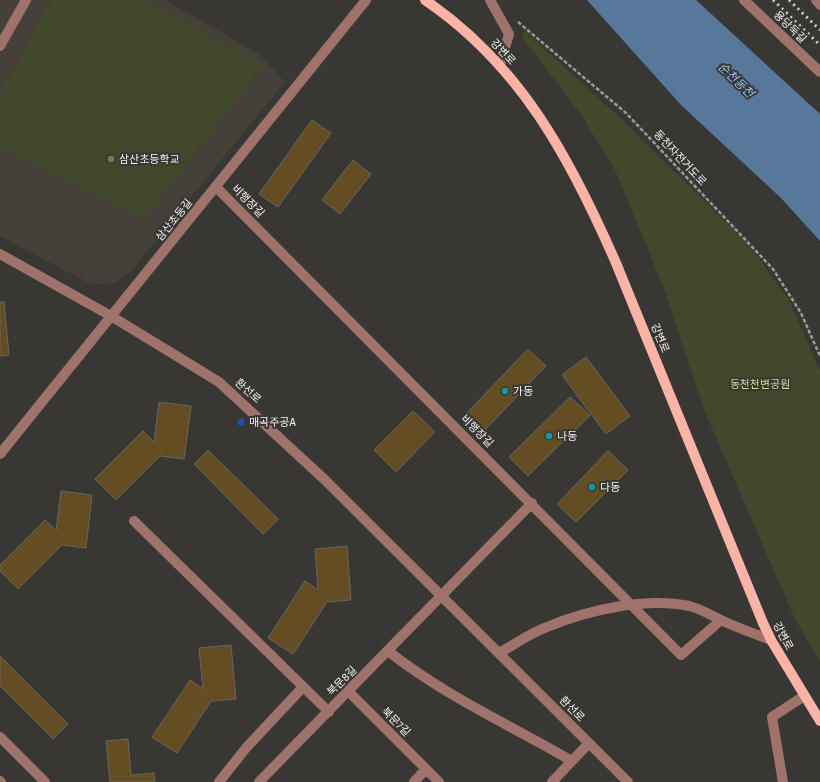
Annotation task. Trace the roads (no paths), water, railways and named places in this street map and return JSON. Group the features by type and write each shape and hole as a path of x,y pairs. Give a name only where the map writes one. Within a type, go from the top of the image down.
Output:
{"main road":[{"name":"강변로","path":"425,0 466,32 500,65 529,101 560,147 594,213 771,640 820,720"}],"street":[{"path":"0,46 26,0"},
{"name":"삼산초등길","path":"0,454 366,0"},
{"path":"490,0 509,34 500,65"},
{"name":"용당둑길","path":"744,0 820,72"},
{"path":"816,0 820,5"},
{"name":"비행장길","path":"216,187 532,503 681,655 721,620"},
{"name":"환선로","path":"0,254 110,316 219,382 324,480 628,782"},
{"path":"442,596 532,503"},
{"path":"134,521 329,712"},
{"name":"북문8길","path":"259,782 442,596"},
{"path":"499,653 546,627 604,608 632,605 669,604 689,606 771,640"},
{"path":"388,651 415,673 468,705 530,736 572,761"},
{"path":"219,782 246,748 303,687"},
{"name":"북문7길","path":"349,692 439,782"},
{"path":"783,782 772,717 804,696"},
{"path":"0,737 45,782"},
{"path":"552,782 590,743"},
{"path":"414,782 426,769"}],"water":[{"name":"순천동천","path":"587,0 696,0 820,114 820,241 781,198 681,105"}],"railway":[{"path":"773,0 820,45"},
{"path":"789,0 820,30"}],"place":[{"name":"삼산초등학교","path":"111,159"},
{"name":"가동","path":"505,391"},
{"name":"매곡주공A","path":"241,422"},
{"name":"나동","path":"549,436"},
{"name":"다동","path":"592,487"}],"park label":[{"name":"동천천변공원","path":"760,384"}]}
